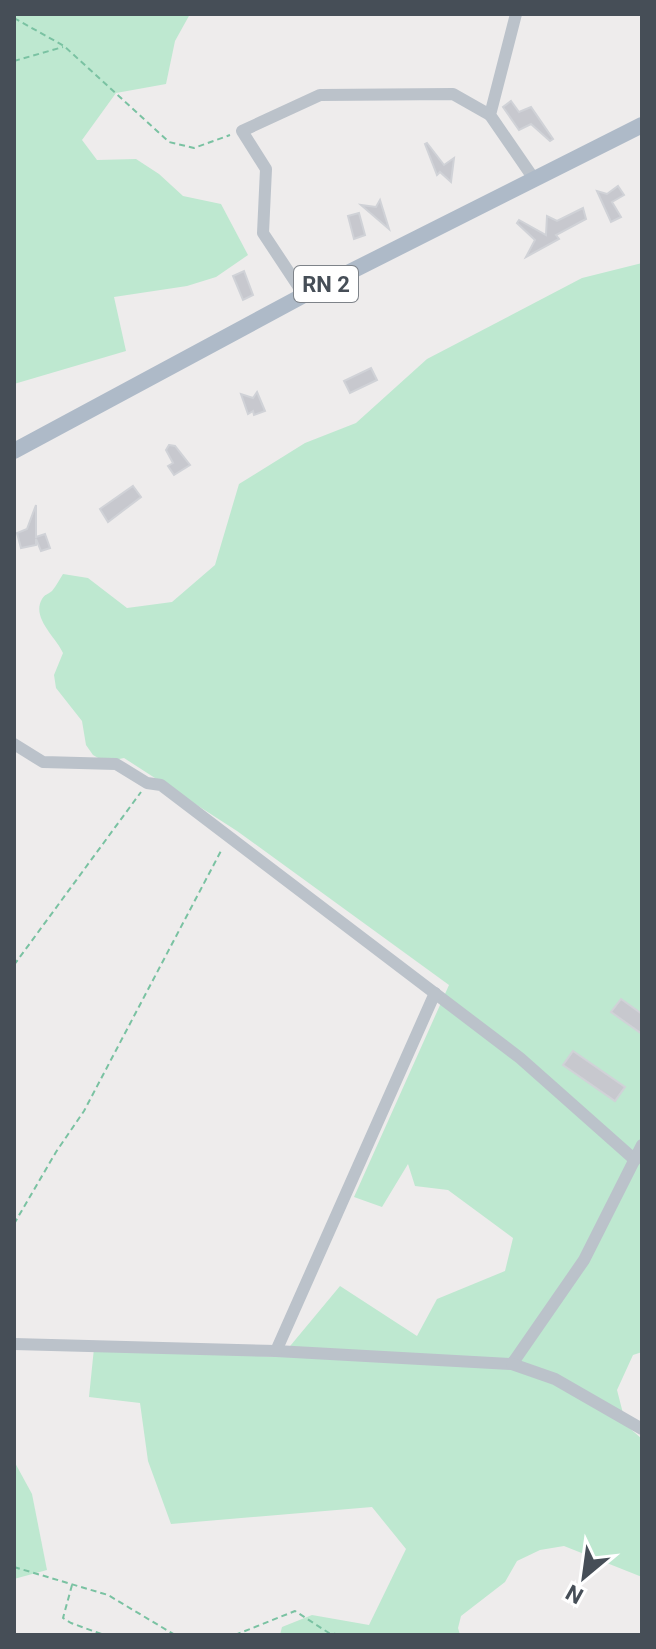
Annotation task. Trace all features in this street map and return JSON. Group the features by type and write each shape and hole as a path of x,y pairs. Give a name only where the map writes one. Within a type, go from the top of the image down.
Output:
{"main road":[{"name":"RN 2","path":"14,451 304,295 642,125"}],"street":[{"path":"490,115 516,14"},
{"path":"304,295 263,233 266,169 242,131 320,95 453,94 490,115 534,179"},
{"path":"14,744 43,762 116,764 147,783 161,785 520,1058 635,1160"},
{"path":"276,1351 435,993"},
{"path":"512,1364 584,1260 642,1145"},
{"path":"14,1344 276,1351 512,1364 555,1379 642,1429"}],"path":[{"path":"14,18 64,46 169,142 194,148 242,131"},
{"path":"14,61 64,46"},
{"path":"14,965 147,783"},
{"path":"14,1224 84,1111 228,837"},
{"path":"14,1567 108,1595 175,1635"},
{"path":"73,1584 63,1618 104,1635"},
{"path":"235,1635 295,1611 329,1633 343,1635"}],"green space":[{"path":"14,14 190,14 175,41 166,84 116,93 82,140 97,160 136,159 159,174 183,196 221,204 248,255 216,277 187,286 114,297 126,351 14,384"},
{"path":"642,263 642,1352 633,1355 617,1390 626,1425 642,1439 642,1577 564,1546 540,1550 517,1561 505,1582 461,1616 460,1635 280,1635 282,1627 312,1615 369,1625 406,1549 372,1507 171,1524 148,1461 140,1403 89,1397 94,1348 281,1357 340,1286 417,1336 437,1299 505,1271 513,1238 448,1190 415,1186 408,1164 382,1207 354,1197 449,985 237,831 124,758 105,762 93,755 86,745 82,721 56,688 54,675 63,653 42,620 39,606 63,574 88,578 127,608 172,602 215,565 239,484 305,443 356,423 427,359 582,278"},
{"path":"14,1461 32,1494 47,1570 14,1579"}],"building":[{"path":"511,101 519,112 531,107 553,139 550,141 531,124 519,130 503,107"},
{"path":"427,143 444,165 454,158 451,182 440,172 437,175"},
{"path":"618,186 624,195 612,202 621,217 611,222 597,191 607,194"},
{"path":"380,200 389,229 361,205 376,207"},
{"path":"583,208 586,219 556,235 559,239 526,257 535,240 517,223 519,220 546,235 547,216 557,221"},
{"path":"359,213 365,235 354,239 348,216"},
{"path":"244,271 253,295 243,300 233,276"},
{"path":"371,368 377,380 350,393 344,381"},
{"path":"257,392 265,411 248,414 241,394 253,398"},
{"path":"169,445 175,446 190,465 174,475 168,466 173,463 166,450"},
{"path":"133,486 141,497 108,522 100,509"},
{"path":"36,505 36,537 45,534 50,548 41,551 36,539 36,545 21,548 17,533 27,529"},
{"path":"621,999 642,1014 642,1034 611,1012"},
{"path":"573,1051 625,1087 615,1101 563,1065"}]}
